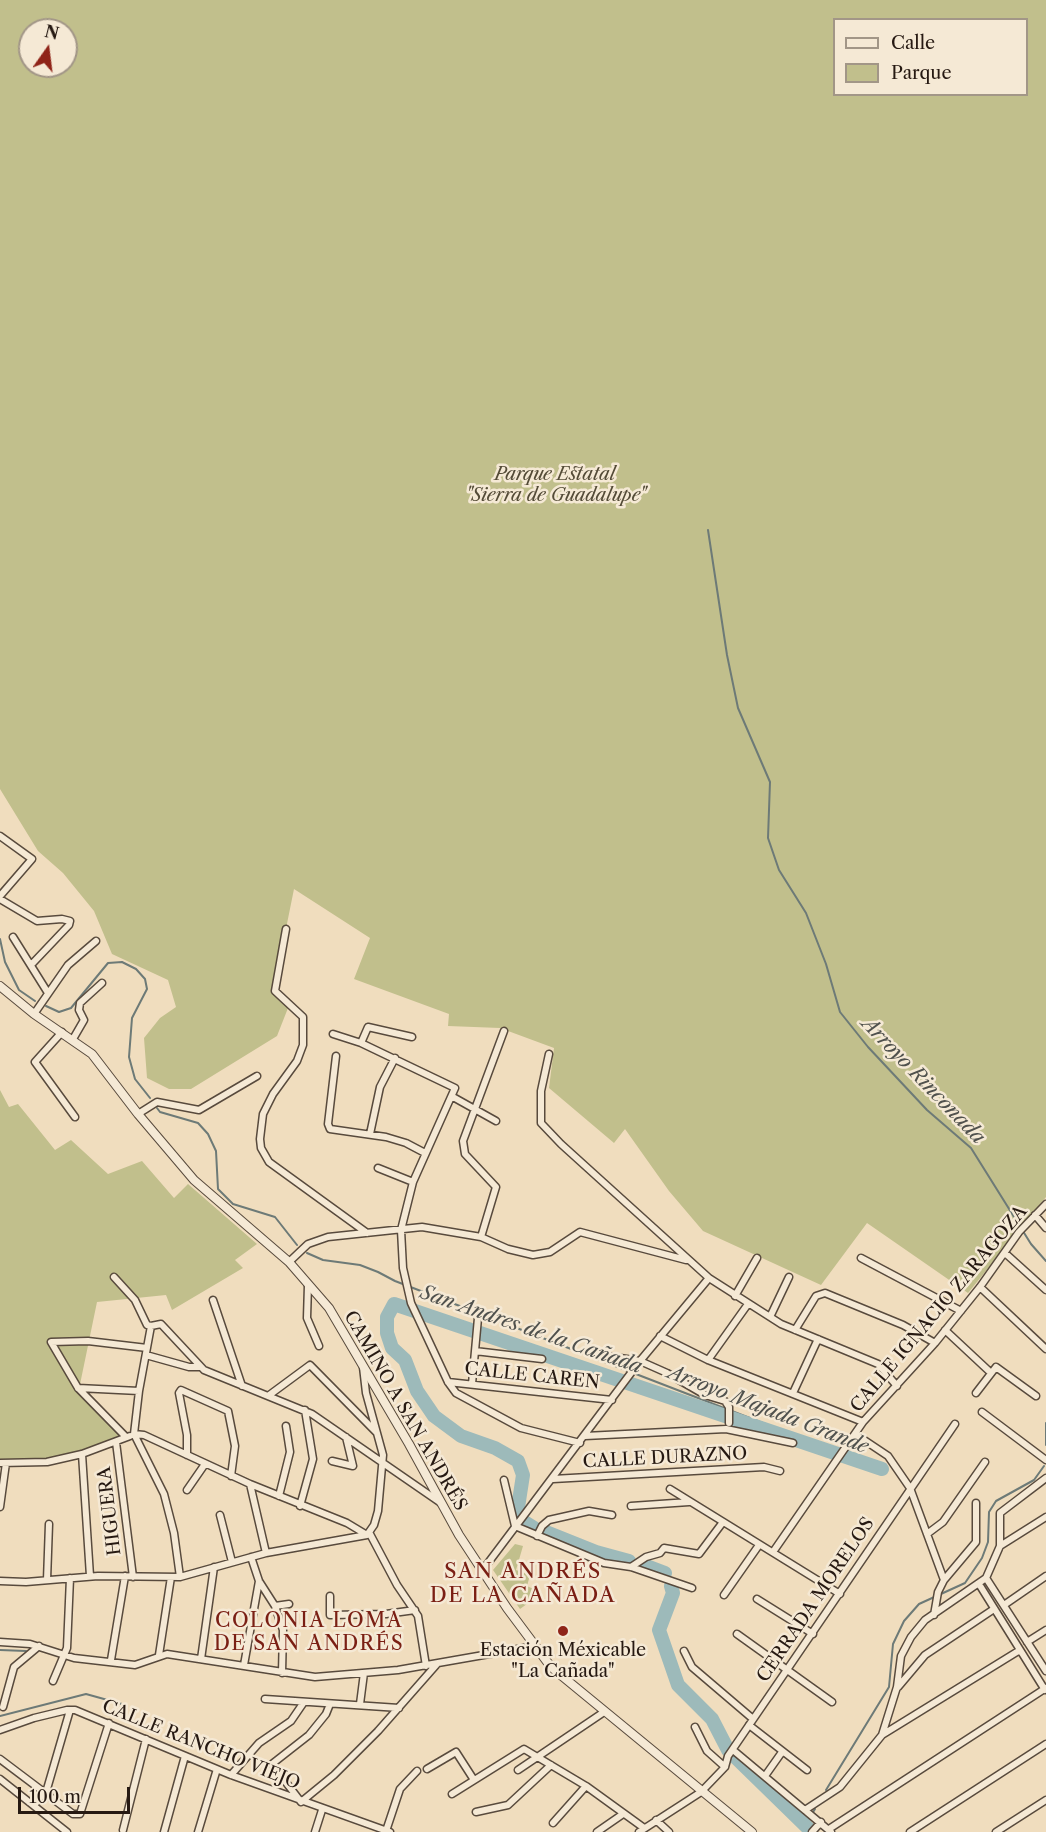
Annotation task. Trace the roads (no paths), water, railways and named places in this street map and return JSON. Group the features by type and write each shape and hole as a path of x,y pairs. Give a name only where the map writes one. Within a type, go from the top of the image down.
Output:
{"street":[{"path":"0,836 32,859 0,897 37,921 62,919 70,921 69,925 31,965"},
{"path":"286,929 275,991 303,1017 303,1045 297,1061 273,1094 263,1114 261,1148 269,1162 368,1233"},
{"path":"13,938 48,993"},
{"path":"34,1014 68,965 96,941"},
{"path":"73,1039 84,1020 79,1010 80,1003 102,983"},
{"name":"CAMINO A SAN ANDRÉS","path":"0,986 34,1014 92,1054 138,1114 202,1188 290,1262 344,1330 482,1571 551,1667 752,1832"},
{"path":"361,1042 368,1027 412,1037"},
{"path":"481,1237 496,1187 465,1154 463,1141 504,1031"},
{"path":"62,1032 35,1062 75,1117"},
{"path":"333,1034 361,1042 455,1088 453,1097 413,1182 401,1230 403,1268 411,1303 448,1382 456,1392 521,1428 580,1443"},
{"path":"549,1054 541,1091 542,1123 561,1144 709,1278 748,1305 795,1330 855,1352 878,1364 897,1386"},
{"path":"336,1056 328,1124 330,1129 370,1134 406,1143 425,1153"},
{"path":"370,1134 380,1086 395,1059"},
{"path":"138,1114 157,1102 199,1110 257,1076"},
{"path":"453,1097 496,1121"},
{"path":"378,1168 413,1182"},
{"name":"CALLE IGNACIO ZARAGOZA","path":"773,1552 863,1422 935,1343 980,1287 1019,1232 1046,1204"},
{"path":"1035,1215 1046,1228"},
{"path":"290,1262 302,1249 316,1241 431,1227 481,1237 508,1249 542,1255 574,1235 586,1233 687,1260"},
{"path":"1005,1253 1046,1290"},
{"path":"735,1296 757,1257"},
{"path":"861,1258 961,1311"},
{"path":"114,1277 135,1300 147,1325 161,1324 200,1367 305,1410 441,1503"},
{"path":"770,1317 789,1277"},
{"name":"CALLE DURAZNO","path":"482,1571 640,1361 709,1278"},
{"path":"308,1285 307,1318 319,1346"},
{"path":"980,1287 1046,1349"},
{"path":"795,1330 821,1293 838,1297 903,1325 935,1343"},
{"path":"213,1300 242,1386"},
{"path":"708,1360 748,1305"},
{"path":"472,1384 478,1318"},
{"path":"151,1326 138,1391 134,1434 164,1494 174,1533 180,1577"},
{"path":"945,1330 990,1372"},
{"path":"660,1336 708,1360 863,1422"},
{"path":"793,1393 818,1339"},
{"path":"126,1437 78,1388 51,1342 88,1341 146,1351 189,1367 200,1367"},
{"path":"475,1351 542,1359"},
{"path":"593,1354 640,1361 667,1373 705,1395 725,1401 729,1405 729,1423"},
{"path":"0,1581 90,1576 180,1577 266,1553 367,1535 374,1525 378,1511 383,1463 366,1393 362,1364"},
{"path":"268,1396 309,1365 377,1433"},
{"path":"976,1393 995,1367 1000,1368 1036,1396"},
{"name":"CALLE CAREN","path":"448,1382 612,1400"},
{"path":"78,1388 138,1391"},
{"path":"187,1455 187,1435 179,1393 181,1390 228,1411 235,1446 231,1476"},
{"path":"300,1506 313,1459 305,1410"},
{"path":"982,1413 1046,1460"},
{"name":"CERRADA MORELOS","path":"642,1830 701,1792 725,1767 731,1752 751,1722 955,1424"},
{"path":"279,1496 290,1452 286,1426"},
{"path":"585,1436 726,1429 793,1443"},
{"path":"0,1507 3,1463 41,1462 82,1454 134,1434 144,1436 300,1506 347,1523 367,1535 370,1534 397,1585 415,1610 426,1666"},
{"path":"855,1434 888,1456 910,1488 944,1580"},
{"path":"332,1461 353,1466 346,1437"},
{"name":"HIGUERA","path":"111,1660 129,1576 116,1442"},
{"path":"82,1454 90,1576"},
{"path":"927,1534 943,1522 985,1462"},
{"path":"187,1490 205,1464"},
{"name":"CALLE DURAZNO","path":"553,1479 764,1467 780,1471"},
{"path":"882,1735 897,1687 903,1651 919,1626 986,1578 1000,1546 999,1520 1002,1511 1046,1478"},
{"path":"504,1480 515,1526 604,1563 631,1567 692,1588"},
{"path":"250,1484 266,1553"},
{"path":"670,1489 840,1594"},
{"path":"631,1506 689,1502"},
{"path":"934,1615 938,1592 944,1580 976,1542 976,1503"},
{"path":"537,1536 542,1526 549,1520 589,1510 612,1515"},
{"path":"220,1515 232,1562"},
{"path":"1000,1546 1046,1516"},
{"path":"631,1567 646,1557 660,1553 664,1548 699,1554 723,1522"},
{"path":"47,1580 49,1524"},
{"path":"724,1595 759,1545"},
{"path":"251,1557 260,1581 275,1606 283,1630 282,1673"},
{"path":"201,1659 214,1568"},
{"path":"1004,1605 1046,1576"},
{"path":"159,1655 171,1577"},
{"path":"53,1681 65,1655 70,1578"},
{"path":"986,1578 1046,1671"},
{"path":"244,1665 260,1581"},
{"path":"731,1752 765,1776 830,1831 1045,1689 979,1584"},
{"path":"330,1596 328,1615 386,1614 415,1610"},
{"path":"757,1599 813,1634"},
{"path":"275,1606 289,1604"},
{"path":"897,1687 925,1654 994,1610"},
{"path":"1027,1642 1046,1630"},
{"path":"737,1634 832,1702"},
{"path":"0,1642 39,1646 65,1655 135,1665 159,1655 244,1665 315,1677 426,1666 535,1646"},
{"path":"3,1707 14,1667 39,1646"},
{"path":"805,1810 843,1784 882,1735 1020,1650"},
{"path":"684,1651 692,1667 782,1752 807,1770"},
{"path":"330,1704 326,1714 309,1735 272,1764 296,1791 301,1802 334,1775 399,1708 437,1664"},
{"path":"360,1704 364,1673"},
{"path":"265,1699 399,1708"},
{"path":"231,1775 259,1743 292,1719 304,1702"},
{"path":"0,1731 34,1718 70,1710"},
{"path":"35,1804 44,1792 70,1710"},
{"name":"CALLE RANCHO VIEJO","path":"70,1710 109,1723 231,1775 322,1810 378,1830 388,1831"},
{"path":"518,1770 604,1712"},
{"path":"0,1759 78,1815 82,1813 109,1723"},
{"path":"695,1726 707,1751 725,1767"},
{"path":"123,1830 146,1739"},
{"path":"910,1832 1046,1744"},
{"path":"452,1794 522,1750 586,1786 642,1830"},
{"path":"427,1769 456,1752 474,1780"},
{"path":"765,1776 782,1752"},
{"path":"164,1832 185,1756"},
{"path":"477,1812 508,1805 550,1766"},
{"path":"198,1832 217,1769"},
{"path":"388,1831 400,1789 417,1771"},
{"path":"0,1779 35,1804 67,1832"},
{"path":"553,1822 586,1786"},
{"path":"996,1832 1046,1800"},
{"path":"315,1832 322,1810"},
{"path":"597,1832 623,1814"},
{"path":"656,1821 669,1832"},
{"path":"812,1832 820,1822"}],"waterway":[{"name":"Arroyo Rinconada","path":"708,530 727,655 738,708 770,782 768,838 779,870 806,913 826,964 840,1012 868,1047 927,1110 971,1148 1031,1244 1046,1261"},
{"name":"Arroyo Majada Grande","path":"0,939 5,962 19,990 35,1001"},
{"name":"Arroyo Majada Grande","path":"46,1006 59,1012 71,1008 108,963 122,962 136,969 145,979 147,989 132,1018 129,1057 135,1079 150,1098"},
{"name":"Arroyo Majada Grande","path":"157,1108 160,1112 198,1123 208,1134 216,1151 218,1189 233,1204 275,1217 297,1245"},
{"name":"Arroyo Majada Grande","path":"307,1253 323,1260 360,1265 395,1281 882,1469"},
{"name":"San Andres de la Cañada","path":"517,1514 523,1475 518,1461 495,1448 461,1436 434,1416 417,1391 405,1360 392,1348 387,1333 387,1317 394,1304 882,1469"},
{"name":"Arroyo Rinconada","path":"1046,1423 1046,1445"},
{"name":"Arroyo Rinconada","path":"826,1790 889,1687 893,1644 904,1621 919,1604 965,1583 982,1558 988,1542 989,1512 996,1501 1034,1480 1044,1466"},
{"name":"San Andres de la Cañada","path":"526,1523 534,1528"},
{"name":"San Andres de la Cañada","path":"546,1532 596,1552 629,1561"},
{"name":"San Andres de la Cañada","path":"644,1565 665,1573"},
{"name":"San Andres de la Cañada","path":"671,1586 673,1593 659,1630 678,1685 712,1719 728,1750 810,1830"},
{"path":"0,1650 26,1651"},
{"path":"0,1716 86,1694 122,1704"},
{"name":"Arroyo Rinconada","path":"805,1825 815,1809"}],"place":[{"name":"Estación Méxicable \"La Cañada\"","path":"563,1631"}],"district":[{"name":"SAN ANDRÉS DE LA CAÑADA","path":"523,1584"},
{"name":"COLONIA LOMA DE SAN ANDRÉS","path":"309,1632"}],"park label":[{"name":"Parque Estatal \"Sierra de Guadalupe\"","path":"555,485"}]}
